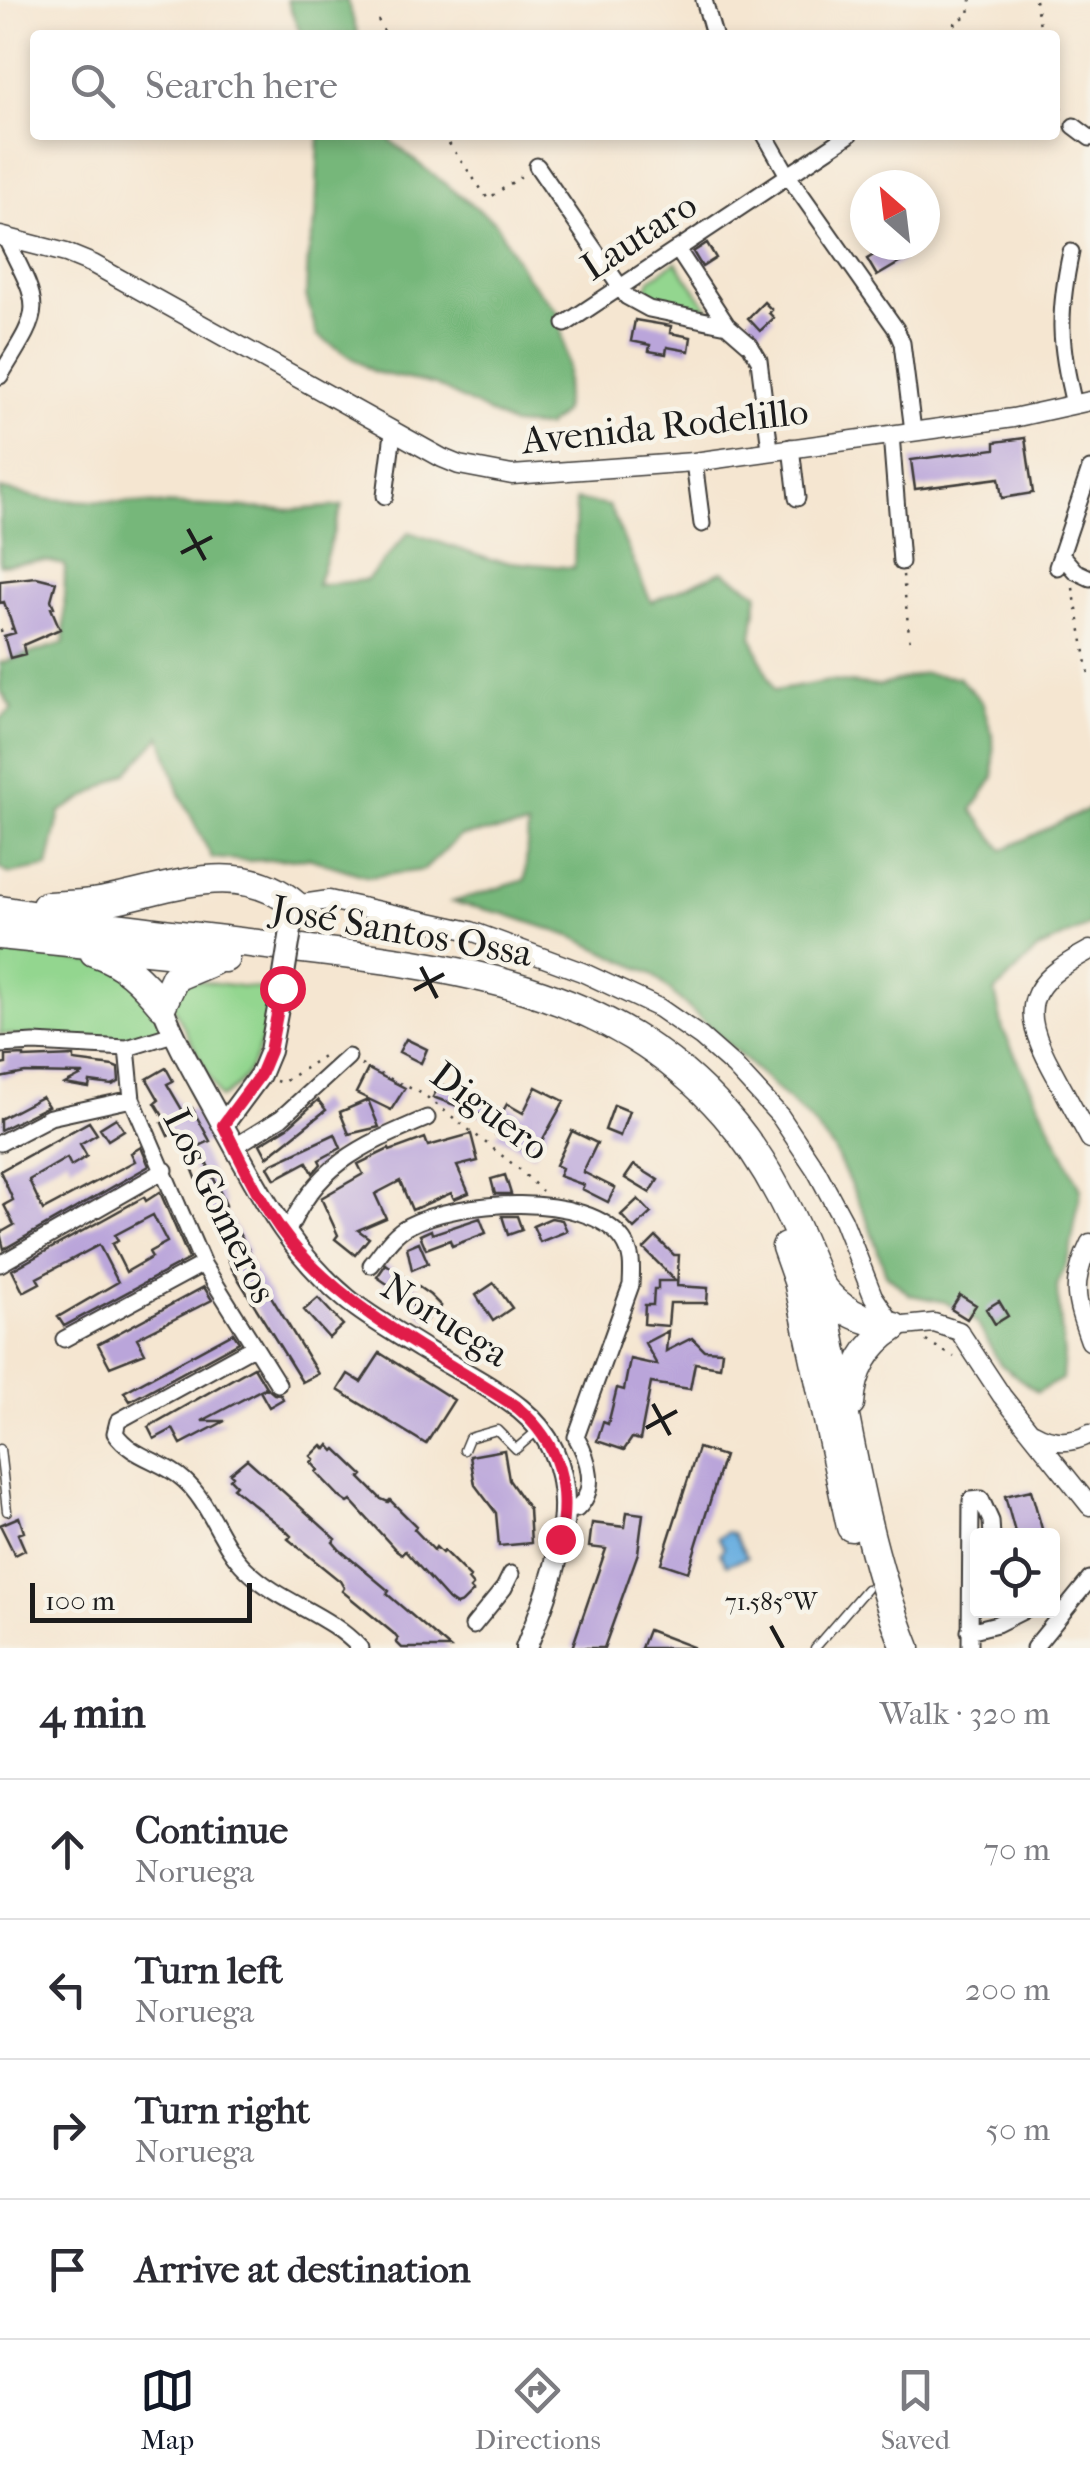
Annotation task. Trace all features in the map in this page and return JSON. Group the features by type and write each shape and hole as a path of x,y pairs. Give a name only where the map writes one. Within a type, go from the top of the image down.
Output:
{"highway":[{"path":"0,908 94,903 191,880 232,880 267,886 293,915"},
{"name":"José Santos Ossa","path":"0,908 59,920 376,958 488,977 566,1002 614,1025 663,1056 724,1113 775,1183 820,1285 870,1532 884,1588 906,1648"},
{"name":"José Santos Ossa","path":"0,935 358,973 472,991 529,1006 583,1028 634,1057 700,1113 752,1179 790,1255 838,1476 866,1589 886,1648"},
{"path":"72,945 113,958 138,976 162,1005 175,977 222,958"},
{"path":"820,1285 844,1311 894,1327"},
{"path":"849,1426 855,1371 882,1336 894,1327"}],"main road":[{"path":"223,1125 260,1075 270,1051 293,915"},
{"name":"Noruega","path":"162,1005 173,1034 260,1196 286,1236 347,1299 518,1408 540,1428 560,1468 566,1510 557,1562 526,1648"}],"street":[{"path":"704,0 713,30"},
{"path":"1074,126 1090,138"},
{"path":"768,140 896,329 902,343 914,432"},
{"name":"Lautaro","path":"564,324 842,140"},
{"path":"537,166 627,297 648,309 727,326"},
{"path":"0,376 31,326 34,314 28,283 2,237"},
{"name":"Avenida Rodelillo","path":"2,237 93,264 394,433 459,465 512,475 694,462 1013,418 1082,402"},
{"path":"677,250 727,326 750,345 760,360 770,450"},
{"path":"1071,252 1060,302 1062,354 1082,402"},
{"path":"385,496 394,433"},
{"path":"892,434 902,562"},
{"path":"791,447 797,498"},
{"path":"694,462 702,524"},
{"path":"1083,575 1059,561 1086,493 1090,468"},
{"path":"293,915 329,900 472,931 582,972 659,1008 687,1027 734,1066 780,1116 816,1170 843,1220 874,1296 894,1327 934,1324 959,1331 1026,1427 1090,1506"},
{"path":"1090,950 1048,978 1038,992 1030,1016 1038,1044 1090,1139"},
{"path":"0,1045 127,1048 173,1034"},
{"name":"Los Gomeros","path":"127,1048 132,1100 203,1264 278,1384"},
{"path":"234,1147 281,1118 348,1057"},
{"path":"0,1142 50,1117 132,1100"},
{"path":"286,1236 296,1211 333,1166 360,1147 427,1118"},
{"path":"0,1264 164,1170"},
{"path":"371,1266 397,1233 410,1224 512,1204 557,1206 598,1218 622,1239 632,1258 631,1285 576,1437 587,1456 588,1494 577,1509 566,1510"},
{"path":"1090,1243 1076,1276 1075,1295 1090,1341"},
{"path":"64,1339 203,1264"},
{"path":"254,1347 118,1421 115,1432 123,1445 185,1480 206,1506 243,1567 273,1592 346,1633 360,1648"},
{"path":"1026,1427 1041,1438 1059,1442 1090,1434"},
{"path":"1076,1488 1090,1472"},
{"path":"973,1528 972,1500 981,1499 991,1528"},
{"path":"473,1626 504,1588 510,1574"},
{"path":"1034,1648 1090,1579"},
{"path":"970,1640 1009,1618"}],"lane":[{"path":"464,1450 469,1438 497,1430 516,1449 540,1428"},
{"path":"0,1449 7,1511"},
{"path":"815,1648 866,1589"}],"path":[{"path":"957,30 955,23 968,14 972,0"},
{"path":"1035,0 1041,30"},
{"path":"378,20 383,30"},
{"path":"1060,105 1074,126"},
{"path":"447,140 488,199 537,166"},
{"path":"902,562 910,644"},
{"path":"1083,575 1073,588 1089,657 1090,680"},
{"path":"0,631 16,628"},
{"path":"260,1075 282,1083 325,1054 338,1050 348,1057"},
{"name":"Diguero","path":"348,1057 423,1094 518,1168 557,1206"},
{"path":"894,1327 958,1360"}],"green space":[{"path":"287,0 347,0 356,30 299,30"},
{"path":"319,140 390,140 495,222 526,276 558,312 568,365 563,413 546,427 512,425 435,385 374,372 317,335 306,295 308,256 316,219"},
{"path":"676,262 709,309 655,299 646,292 650,279"},
{"path":"0,489 45,499 292,510 342,506 317,585 367,580 409,532 491,560 574,568 576,500 609,506 651,602 722,571 758,593 752,637 774,691 830,681 879,686 924,673 959,678 982,702 993,737 994,777 972,810 1003,850 1090,808 1090,925 1038,949 995,992 1003,1030 1081,1189 1070,1253 1057,1286 1064,1355 1062,1379 1037,1392 1000,1364 977,1323 945,1302 910,1295 886,1274 868,1222 834,1150 810,1120 652,974 573,937 505,914 452,902 525,880 528,827 460,836 424,870 368,877 308,858 212,858 180,794 161,736 127,773 60,812 48,867 9,874 0,868 0,719 12,709 0,690 0,663 64,643 65,565 45,561 0,565"},
{"path":"0,952 104,963 137,978 166,1031 127,1045 0,1034"},
{"path":"183,979 271,990 267,1020 252,1065 233,1089 220,1098 173,1006"}],"water":[{"path":"728,1532 747,1557 727,1565 718,1537"}],"building":[{"path":"707,243 716,258 702,267 693,252"},
{"path":"868,260 904,260 877,276"},
{"path":"764,302 774,318 760,331 748,318"},
{"path":"635,320 671,326 670,333 691,337 689,351 667,347 666,354 649,351 650,345 631,341"},
{"path":"1025,438 1033,493 1002,498 999,478 915,489 911,460 995,449 995,442"},
{"path":"36,577 56,582 51,608 60,629 23,645 25,654 10,658 4,636 15,633 4,602 0,603 0,581"},
{"path":"406,1039 427,1049 421,1063 399,1052"},
{"path":"6,1056 74,1056 74,1061 113,1066 118,1068 119,1082 90,1082 89,1088 65,1084 84,1074 25,1073 0,1078 0,1065 6,1064"},
{"path":"166,1068 173,1081 167,1084 184,1113 192,1108 210,1141 199,1146 226,1205 223,1207 250,1252 246,1255 318,1374 302,1382 232,1269 189,1160 174,1133 168,1136 162,1123 166,1121 155,1103 159,1100 147,1079"},
{"path":"368,1069 405,1088 391,1110 356,1093"},
{"path":"440,1084 503,1111 507,1104 523,1113 536,1087 564,1101 534,1155 496,1135 506,1124 433,1097"},
{"path":"42,1097 48,1106 0,1130 0,1119"},
{"path":"318,1100 326,1110 267,1157 260,1144 288,1127"},
{"path":"368,1100 379,1127 349,1134 340,1112"},
{"path":"614,1105 629,1111 620,1136 605,1130"},
{"path":"116,1118 124,1130 108,1140 100,1128"},
{"path":"89,1122 97,1134 80,1144 87,1156 71,1166 67,1158 29,1180 43,1210 135,1161 131,1153 141,1147 149,1166 4,1249 0,1233 14,1225 4,1205 13,1200 0,1171"},
{"path":"572,1131 597,1143 583,1172 615,1188 608,1202 582,1189 584,1185 559,1176 562,1168 556,1165"},
{"path":"335,1134 341,1148 319,1160 321,1164 313,1173 307,1162 275,1179 268,1167 271,1164"},
{"path":"471,1134 478,1161 457,1166 469,1193 454,1199 451,1193 412,1210 400,1181 375,1194 386,1218 358,1230 369,1238 355,1255 335,1239 338,1235 321,1198 363,1174 358,1164 425,1138 428,1146"},
{"path":"634,1165 658,1180 650,1193 625,1178"},
{"path":"505,1175 511,1194 495,1194 491,1179"},
{"path":"160,1192 189,1259 64,1326 58,1317 118,1282 99,1245 37,1278 40,1283 23,1292 12,1270 144,1197 146,1201","holes":["153,1215 167,1242 149,1252 152,1257 126,1272 112,1244 118,1241 115,1235"]},
{"path":"638,1199 651,1213 634,1229 621,1215"},
{"path":"502,1216 517,1216 522,1230 508,1235"},
{"path":"480,1218 486,1233 452,1246 450,1240 426,1249 420,1235 431,1230 432,1234"},
{"path":"551,1218 562,1220 567,1231 540,1242 533,1226"},
{"path":"656,1237 674,1255 679,1255 677,1286 708,1288 707,1303 670,1303 668,1326 644,1324 645,1305 653,1305 658,1281 676,1281 644,1249"},
{"path":"419,1242 428,1263 412,1270 407,1247"},
{"path":"386,1264 441,1306 426,1320 402,1294 377,1277"},
{"path":"494,1283 512,1308 493,1321 476,1295"},
{"path":"204,1287 212,1300 137,1338 145,1353 110,1367 98,1344"},
{"path":"960,1295 976,1305 967,1319 951,1309"},
{"path":"318,1298 343,1325 329,1338 304,1310"},
{"path":"999,1301 1008,1316 995,1324 986,1309"},
{"path":"668,1331 666,1351 692,1338 704,1350 722,1351 720,1367 695,1363 690,1389 651,1383 640,1440 632,1438 624,1450 597,1441 603,1422 608,1424 617,1388 624,1390 630,1359 657,1365 645,1343"},
{"path":"233,1333 239,1342 130,1401 124,1392"},
{"path":"380,1353 454,1400 426,1444 338,1390 348,1374 361,1382"},
{"path":"254,1367 266,1387 202,1421 225,1421 181,1444 173,1429 154,1439 148,1427"},
{"path":"267,1388 283,1399 269,1407 260,1391"},
{"path":"322,1445 336,1449 381,1499 390,1500 416,1526 414,1529 434,1550 436,1547 444,1551 470,1577 473,1592 462,1603 456,1605 449,1600 405,1551 402,1554 395,1549 351,1501 341,1498 316,1472 311,1456"},
{"path":"698,1448 724,1456 688,1572 661,1563"},
{"path":"504,1450 509,1480 529,1509 531,1543 499,1546 496,1513 475,1485 470,1456"},
{"path":"247,1459 336,1539 333,1542 340,1550 389,1591 387,1594 450,1648 402,1648 393,1633 342,1591 340,1581 233,1488 236,1485 230,1473"},
{"path":"1031,1490 1042,1528 1014,1528 1005,1496"},
{"path":"627,1512 643,1514 638,1553 604,1648 572,1648 606,1549 589,1547 592,1523 625,1527"},
{"path":"19,1517 24,1532 18,1534 25,1550 15,1555 0,1525"},
{"path":"648,1630 693,1647 693,1648 641,1648"}],"route":[{"path":"282,988 270,1051 260,1075 223,1125 286,1236 347,1299 518,1408 540,1428 555,1454 564,1482 566,1510 560,1539"}]}
